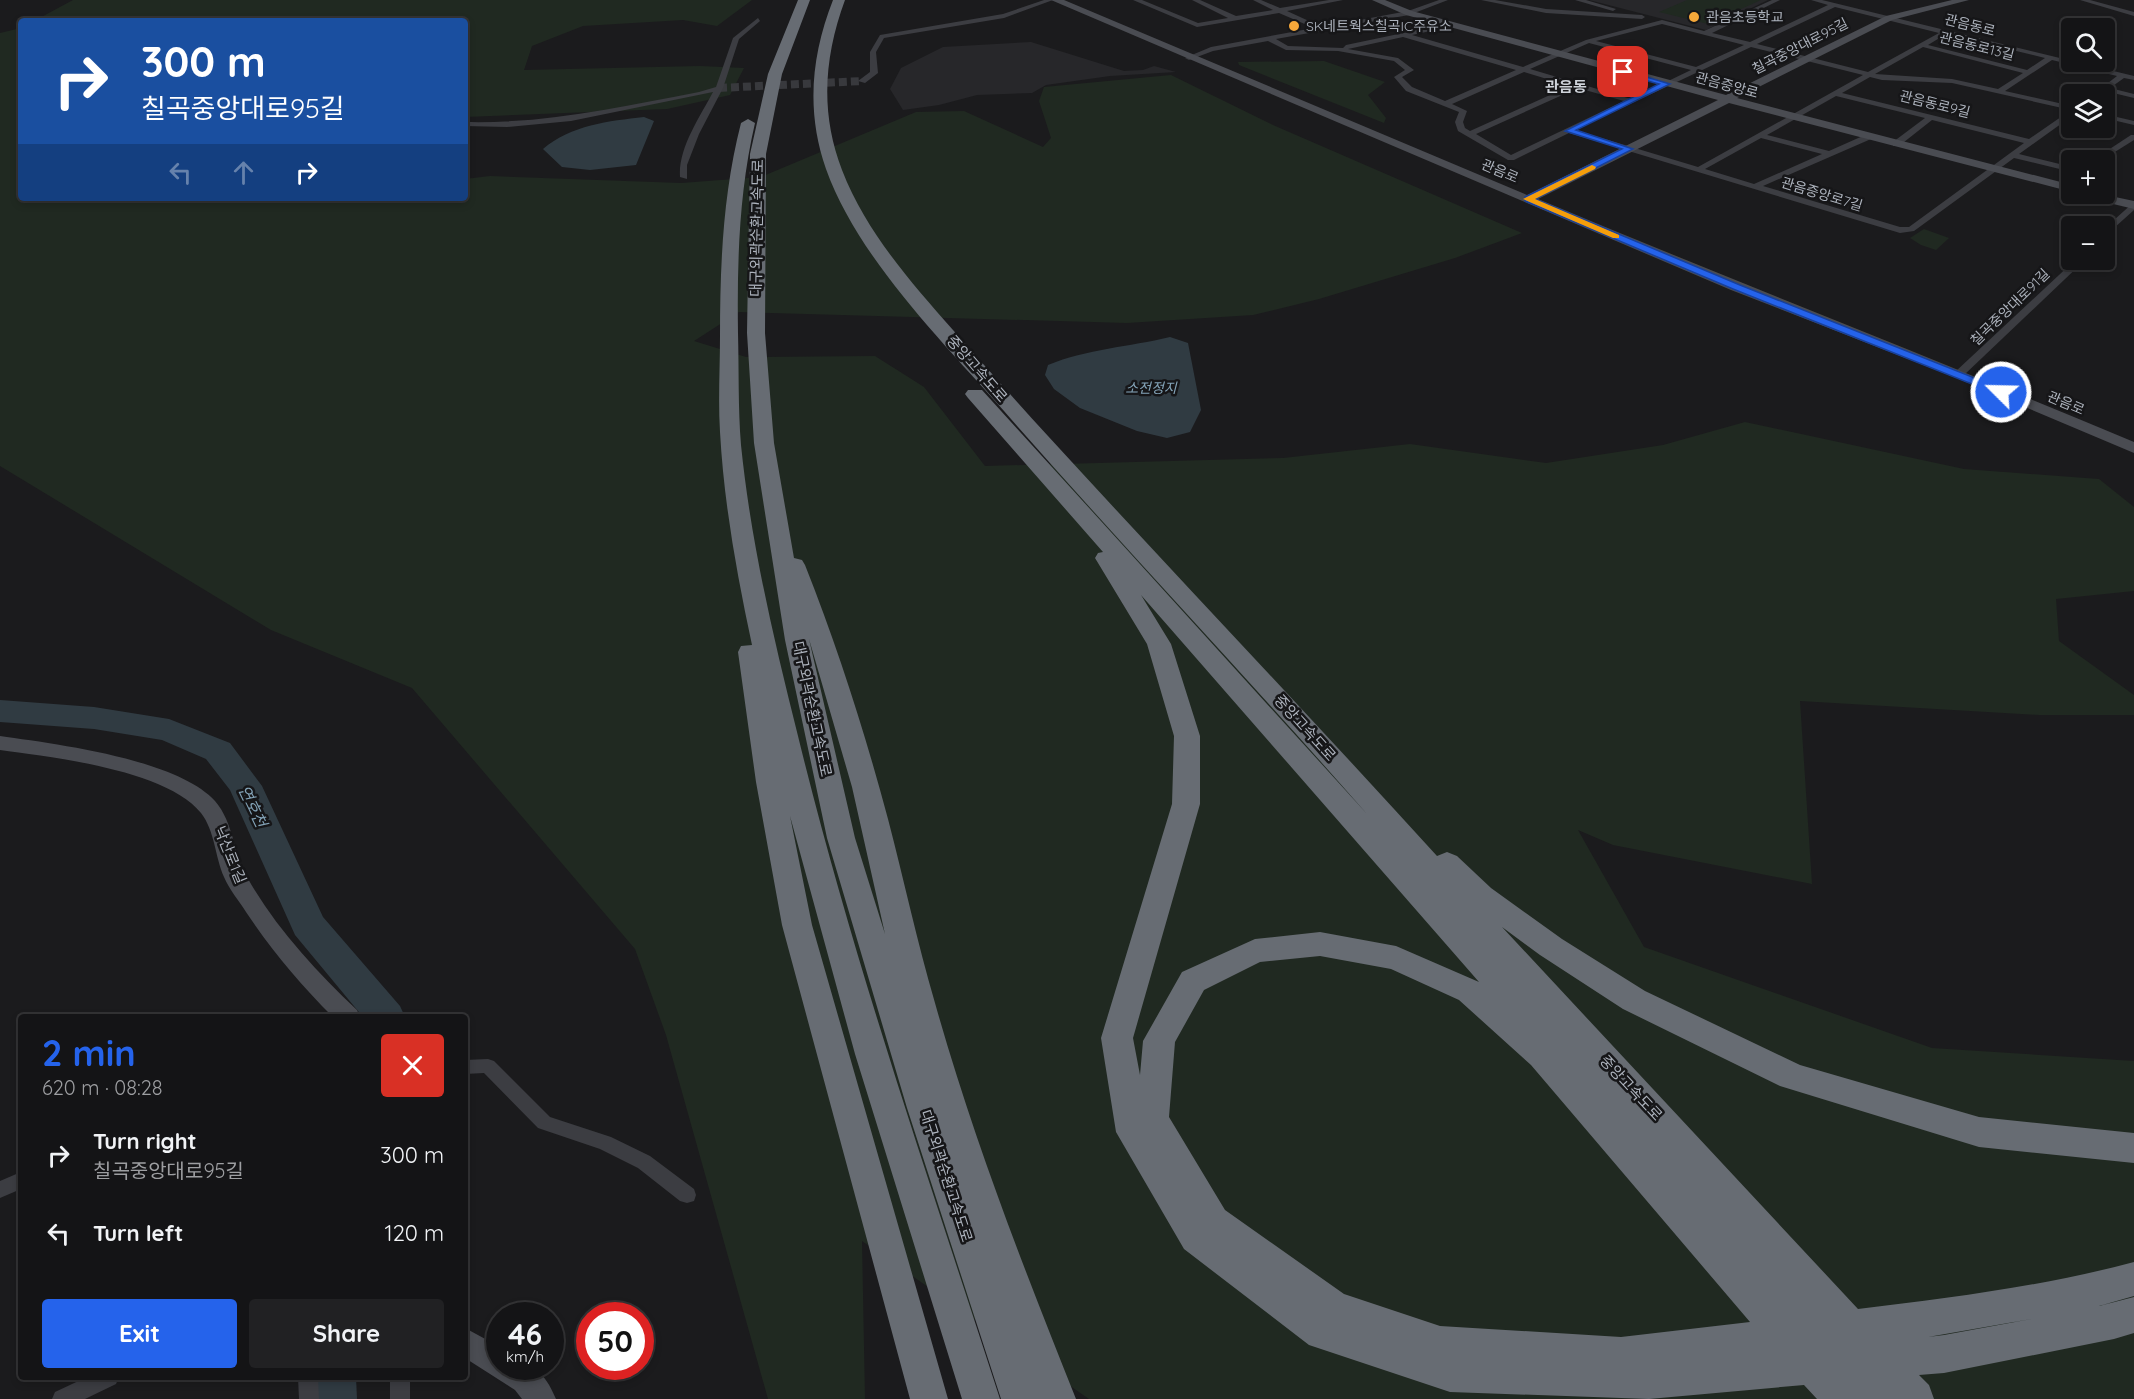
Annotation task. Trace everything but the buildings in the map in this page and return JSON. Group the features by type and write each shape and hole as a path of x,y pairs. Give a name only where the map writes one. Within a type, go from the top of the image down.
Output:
{"highway":[{"name":"대구외곽순환고속도로","path":"787,0 769,42 741,150 730,230 729,388 736,486 766,652 800,802 846,970 981,1399"},
{"name":"대구외곽순환고속도로","path":"804,0 775,74 758,154 756,333 764,443 796,640 841,838 924,1108 1020,1399"},
{"name":"중앙고속도로","path":"826,0 816,21 804,76 805,119 814,156 832,201 860,251 920,329 1546,1036 1718,1242 1871,1399"},
{"name":"중앙고속도로","path":"839,0 830,21 818,77 820,114 826,144 844,194 876,248 1002,398 1915,1399"},
{"path":"736,486 732,506 743,610 770,782 797,926 929,1399"},
{"path":"1071,502 1159,644 1187,736 1186,804 1118,1038 1133,1132 1197,1237 1322,1332 1450,1373 1638,1381 1944,1354 2114,1321 2134,1315"},
{"path":"775,510 781,521 788,548 831,666 874,821 904,948 951,1112 1022,1311 1057,1399"},
{"path":"1316,741 1481,896 1551,947 1634,1000 1792,1076 1979,1132 2134,1148"},
{"path":"1842,1399 1718,1242 1534,1049 1470,991 1396,958 1320,944 1255,951 1193,981 1159,1041 1152,1119 1212,1221 1333,1308 1440,1344 1621,1356 1927,1319 2090,1291 2134,1279"}],"main road":[{"name":"관음로","path":"1056,0 1736,287 1959,375 2134,448"},
{"name":"관음중앙로","path":"1377,0 1409,13 1727,101 2061,186"},
{"name":"칠곡중앙대로95길","path":"1528,199 1890,18 1964,0"},
{"path":"2115,200 2134,205"},
{"name":"낙산로1길","path":"0,743 81,754 148,773 188,790 208,807 219,825 235,877 274,935 302,971 345,1014"},
{"path":"468,1344 486,1355"},
{"path":"525,1380 541,1399"}],"street":[{"path":"862,81 874,73 873,52 882,36 1004,16 1050,0"},
{"path":"1136,0 1197,25 1318,1 1340,0"},
{"path":"1195,0 1235,18"},
{"path":"1256,0 1323,30"},
{"path":"1189,58 1211,49 1409,13 1445,0"},
{"path":"1484,0 1546,11 1642,17"},
{"path":"1578,0 1868,75"},
{"path":"1705,33 1777,0"},
{"name":"관음동로","path":"1814,0 2134,78"},
{"path":"2083,0 2134,14"},
{"path":"1338,49 1396,59 1410,70 1398,77 1399,81 1409,89 1463,111 1459,122 1461,129 1511,158 1834,5"},
{"path":"684,177 683,165 695,134 719,88 736,38 758,20"},
{"path":"1445,104 1588,41 1662,22"},
{"path":"1270,39 1286,48 1338,49 1451,25"},
{"name":"관음동로13길","path":"1698,170 1947,31"},
{"path":"1404,35 1631,101"},
{"path":"1588,41 1698,70"},
{"name":"관음동로13길","path":"1921,45 2028,72"},
{"path":"2000,91 2050,58"},
{"name":"관음동로9길","path":"1868,75 1882,78 1952,81 2061,107"},
{"path":"2111,84 2123,75"},
{"path":"1470,134 1578,85"},
{"path":"468,124 507,125 571,119 700,94 719,88"},
{"path":"2115,92 2134,96"},
{"name":"관음동로9길","path":"1834,93 2030,142"},
{"path":"1896,144 1931,117"},
{"name":"관음동로9길","path":"1992,169 2061,118"},
{"path":"2115,119 2134,123"},
{"name":"관음중앙로7길","path":"1569,131 1889,228 1911,229 1992,169"},
{"path":"1758,135 1830,154"},
{"path":"1754,187 1868,137"},
{"path":"2113,150 2134,137"},
{"path":"2012,155 2061,167"},
{"path":"2115,223 2134,205"},
{"name":"칠곡중앙대로91길","path":"1959,375 2069,270"},
{"path":"468,1067 488,1066 544,1123 605,1143 644,1162 687,1195"},
{"path":"0,1190 18,1181"},
{"path":"62,1399 103,1380"},
{"path":"308,1380 309,1399"},
{"path":"400,1380 400,1399"}],"shaded area":[{"path":"73,0 752,0 717,26 683,20 583,26 532,46 524,70 700,66 744,68 730,95 667,109 468,117 468,18 40,18"},
{"name":"관음초등학교","path":"1589,0 1768,0 1706,30"},
{"path":"1687,0 1761,0 1708,24 1659,12"},
{"path":"18,29 18,201 468,201 468,179 490,176 681,183 761,177 916,112 964,111 1043,147 1051,138 1039,101 1044,87 1171,75 1273,125 1522,233 1455,258 1319,299 1253,315 1127,323 739,312 694,341 746,357 875,356 924,387 985,466 1283,458 1410,444 1546,463 1663,445 1745,422 1964,469 2099,479 2134,507 2134,591 2056,599 2059,641 2134,695 2134,715 2039,715 1800,701 1812,884 1613,845 1578,830 1644,947 1932,1048 2134,1061 2134,1399 1089,1399 862,1241 865,1399 768,1399 666,1035 635,949 412,688 271,630 0,466 0,33"},
{"path":"1031,42 1124,71 1143,70 1154,66 1176,72 1110,76 1046,85 1032,93 977,95 939,105 903,110 890,89 901,68 943,47"},
{"path":"1324,61 1385,82 1368,95 1386,118 1384,123 1239,65 1238,62"},
{"path":"1924,229 1949,238 1936,250 1910,238"}],"water":[{"path":"644,117 654,121 636,165 590,170 562,167 543,149 578,129"},
{"name":"소전정지","path":"1170,337 1188,343 1201,410 1190,432 1167,438 1137,431 1080,408 1054,389 1045,375 1048,365 1063,360"}],"waterway":[{"name":"연호천","path":"0,711 94,718 169,730 218,751 245,786 308,925 383,1014"},
{"name":"연호천","path":"332,1380 333,1399"}],"tunnel":[{"path":"719,88 862,81"}],"slow traffic":[{"path":"1592,167 1528,199 1616,237"}],"place":[{"name":"관음초등학교","path":"1694,17"},
{"name":"SK네트웍스칠곡IC주유소","path":"1294,26"}],"district":[{"name":"관음동","path":"1566,87"}],"route":[{"path":"1623,72 1666,84 1569,131 1629,149 1528,199 1736,287 2001,392"}]}
